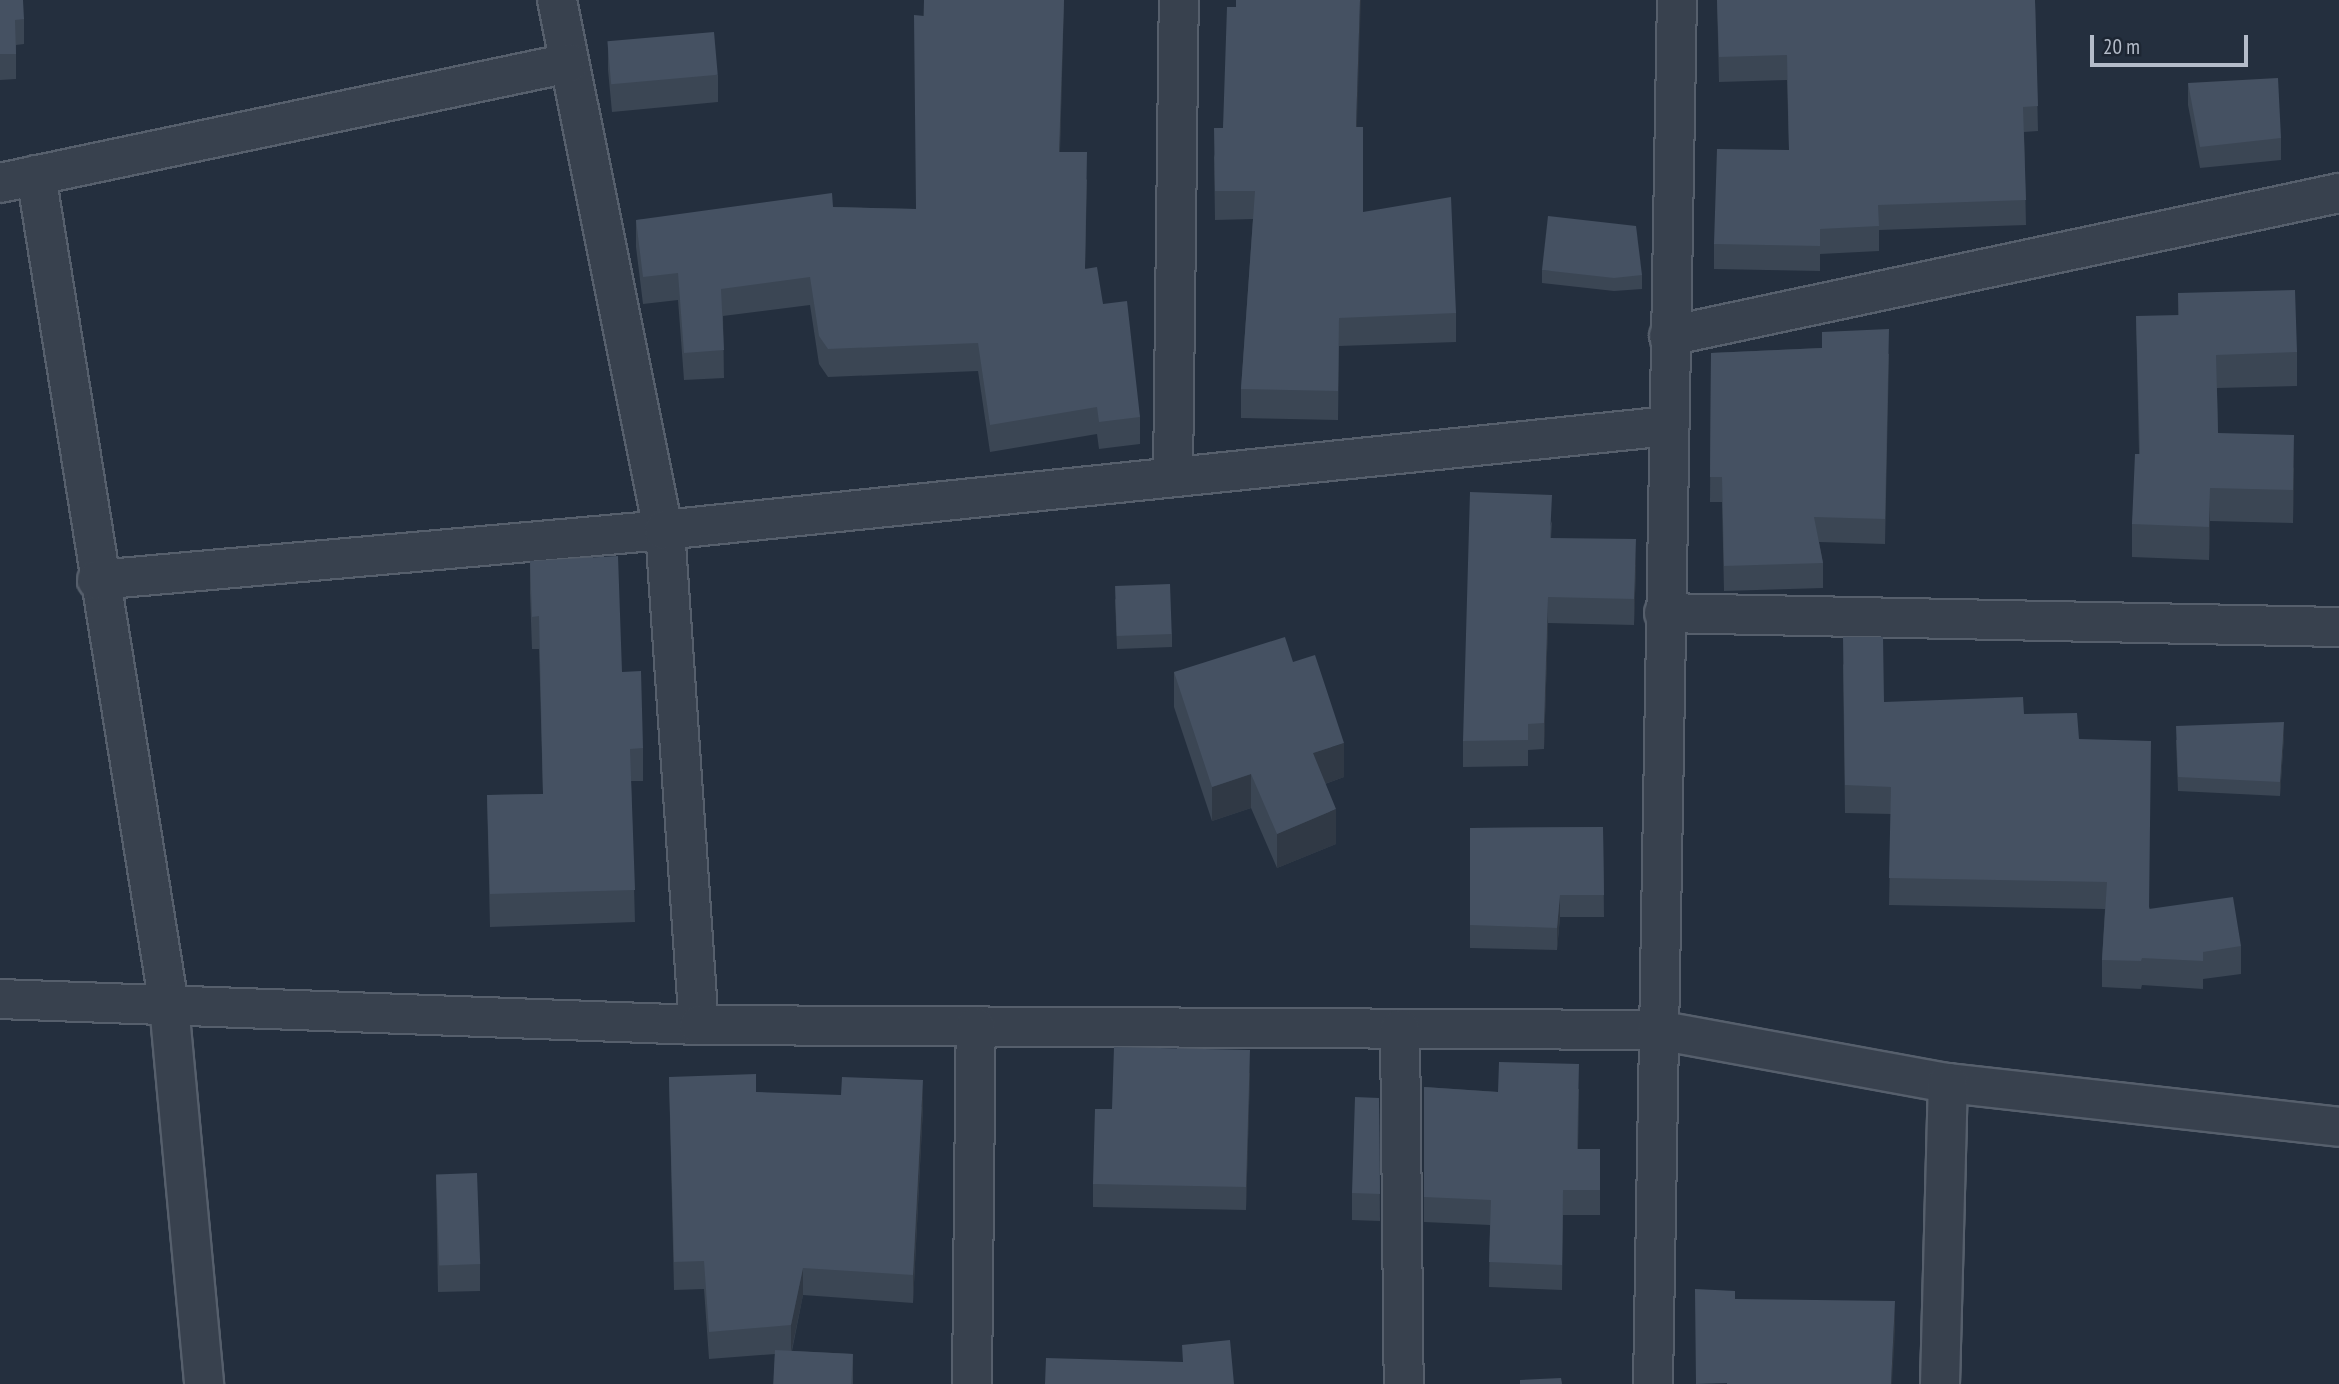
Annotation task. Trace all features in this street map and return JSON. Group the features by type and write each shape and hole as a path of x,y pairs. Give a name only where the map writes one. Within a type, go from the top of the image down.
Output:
{"street":[{"path":"557,0 663,530 699,1025"},
{"path":"1173,475 1179,0"},
{"path":"1653,1384 1664,613 1677,0"},
{"path":"204,1384 169,1005 97,580 18,179 569,63"},
{"path":"1670,336 2339,193"},
{"path":"97,580 663,530 1173,475 1668,426"},
{"path":"1664,613 2339,627"},
{"path":"0,999 699,1025 1658,1030 1948,1083 2339,1127"},
{"path":"972,1384 976,1027"},
{"path":"1400,1029 1405,1384"},
{"path":"1940,1384 1948,1083"}],"building":[{"path":"0,0 23,0 24,19 15,20 16,54 0,54"},
{"path":"924,0 1064,0 1059,152 1087,152 1085,269 1097,267 1103,304 1127,301 1140,417 1099,422 1097,407 990,425 978,343 828,349 819,336 810,277 721,289 724,350 684,353 678,273 643,277 636,220 832,193 833,207 916,209 914,15 924,16"},
{"path":"1236,0 1360,0 1356,127 1363,127 1363,212 1451,197 1456,313 1339,318 1338,391 1241,389 1255,191 1215,191 1214,128 1223,128 1227,7 1236,7"},
{"path":"1717,0 2035,0 2038,106 2023,107 2026,200 1878,205 1879,226 1820,229 1820,246 1714,244 1717,149 1789,150 1787,55 1719,57"},
{"path":"714,32 718,75 611,84 607,41"},
{"path":"2278,78 2281,138 2200,147 2188,83"},
{"path":"1548,216 1636,226 1642,275 1614,278 1542,270"},
{"path":"2295,290 2297,352 2216,355 2218,433 2294,435 2293,490 2210,488 2209,527 2132,524 2135,454 2140,454 2136,316 2179,315 2178,293"},
{"path":"1889,329 1885,519 1814,517 1823,563 1724,566 1722,477 1710,477 1711,353 1822,348 1822,332"},
{"path":"1470,492 1552,495 1550,538 1636,539 1634,599 1548,597 1544,723 1528,724 1528,740 1463,741"},
{"path":"618,556 622,672 641,671 643,748 630,749 635,890 490,894 487,795 543,794 539,616 532,617 530,561"},
{"path":"1170,584 1172,634 1117,636 1115,586"},
{"path":"1285,637 1293,662 1315,655 1344,743 1313,753 1336,809 1277,834 1251,774 1212,787 1174,672"},
{"path":"1843,637 1883,637 1884,702 2023,697 2024,714 2077,713 2079,739 2151,741 2149,909 2233,897 2241,946 2203,952 2203,961 2142,958 2141,961 2102,960 2107,882 1889,878 1891,787 1845,785"},
{"path":"2284,722 2280,782 2178,777 2176,726"},
{"path":"1603,827 1604,895 1560,895 1557,928 1470,925 1470,828"},
{"path":"1114,1047 1250,1050 1246,1187 1093,1184 1095,1109 1112,1109"},
{"path":"1499,1062 1579,1064 1577,1149 1600,1149 1600,1190 1563,1190 1562,1265 1489,1262 1491,1200 1424,1197 1424,1087 1498,1092"},
{"path":"756,1074 756,1092 841,1095 842,1077 923,1080 913,1275 803,1268 791,1325 709,1332 704,1261 674,1262 669,1077"},
{"path":"1355,1097 1379,1098 1380,1194 1352,1193"},
{"path":"477,1173 480,1264 439,1265 436,1174"},
{"path":"1695,1289 1735,1291 1735,1299 1895,1301 1891,1384 1696,1384"},
{"path":"1230,1340 1234,1384 1045,1384 1046,1358 1183,1362 1182,1345"},
{"path":"775,1350 853,1354 851,1384 773,1384"},
{"path":"1561,1378 1562,1384 1520,1384 1520,1380"}]}
